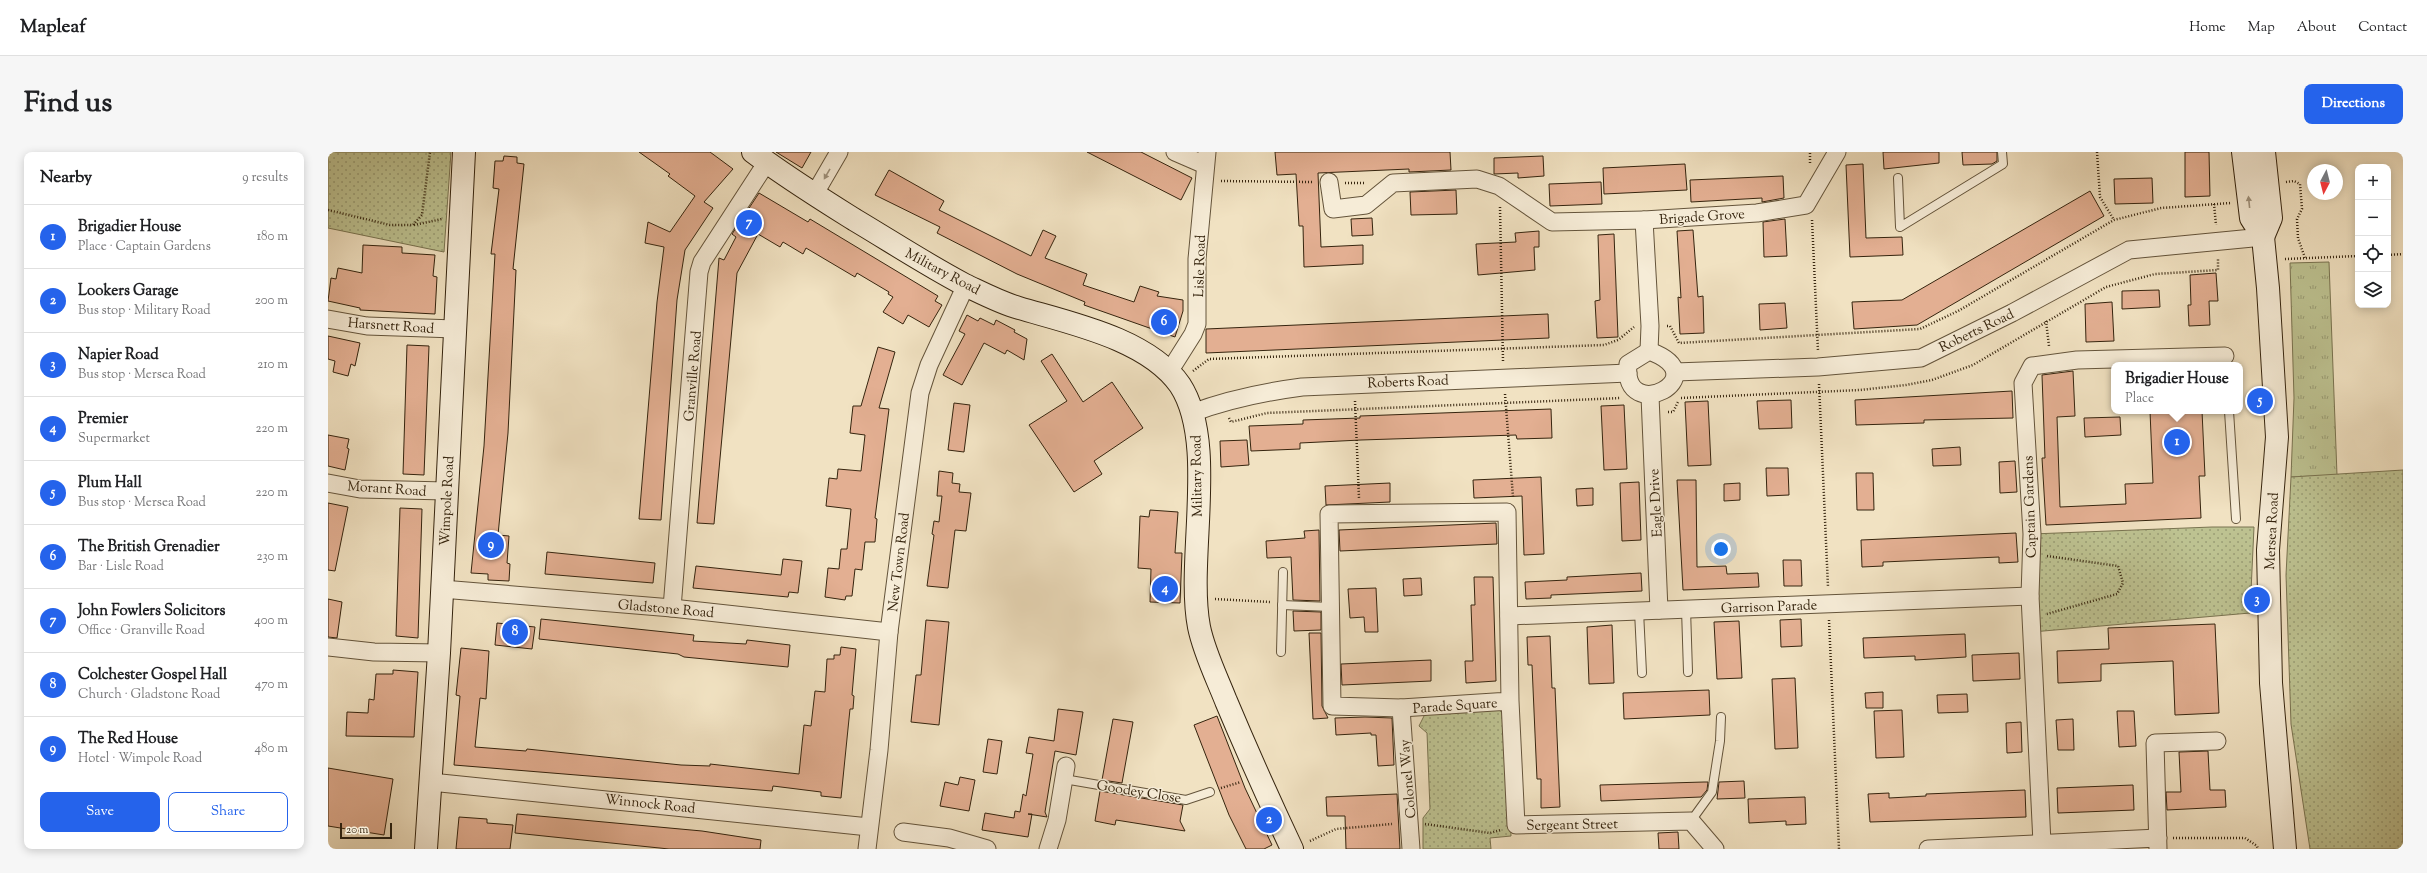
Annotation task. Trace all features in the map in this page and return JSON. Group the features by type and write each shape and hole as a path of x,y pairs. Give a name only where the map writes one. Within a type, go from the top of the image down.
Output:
{"street":[{"name":"Wimpole Road","path":"426,849 439,653 459,220 464,152"},
{"path":"814,195 839,152"},
{"path":"1175,152 1205,166"},
{"path":"1806,205 1838,152"},
{"name":"Mersea Road","path":"2243,152 2251,218 2263,237"},
{"name":"Mersea Road","path":"2264,152 2271,218 2263,237 2277,437 2268,550 2270,683 2285,849"},
{"name":"Military Road","path":"760,157 814,195 905,251 966,285 1016,307 1108,335 1141,352 1174,378 1192,413 1198,458 1197,598 1200,628 1214,671 1258,776 1292,849"},
{"name":"Granville Road","path":"672,608 699,272 702,262 760,157"},
{"name":"Lisle Road","path":"1174,378 1197,324 1197,259 1205,166"},
{"path":"1329,182 1332,209 1366,205 1393,183 1477,179 1499,186 1552,222 1644,220"},
{"name":"Brigade Grove","path":"1650,326 1644,220 1757,213 1806,205"},
{"name":"Roberts Road","path":"1675,372 1818,367 1921,358 2012,313 2129,250 2263,237"},
{"name":"New Town Road","path":"867,849 879,750 889,632 922,386 966,285"},
{"name":"Harsnett Road","path":"328,319 367,326 455,329"},
{"path":"1649,351 1650,326"},
{"path":"1649,351 1667,359 1675,372 1674,379 1668,387 1658,394 1650,396 1630,383 1628,373 1628,364 1649,351"},
{"name":"Captain Gardens","path":"2042,843 2030,596 2031,554 2023,383 2032,366 2050,363 2077,360 2226,360"},
{"name":"Roberts Road","path":"1192,413 1222,402 1258,392 1302,387 1628,373"},
{"name":"Eagle Drive","path":"1650,396 1660,610"},
{"name":"Morant Road","path":"328,483 360,489 446,492"},
{"name":"Parade Square","path":"1360,512 1507,512 1510,701 1401,708 1332,706 1329,514 1360,512"},
{"name":"Gladstone Road","path":"442,589 672,608 889,632"},
{"name":"Garrison Parade","path":"1509,616 2030,596"},
{"path":"328,648 374,652 439,653"},
{"name":"Sergeant Street","path":"1510,701 1516,825 1691,821"},
{"name":"Colonel Way","path":"1401,708 1411,849"},
{"path":"1928,849 2042,843 2158,844 2155,743 2217,741"},
{"name":"Goodey Close","path":"1048,849 1057,820 1065,772"},
{"name":"Winnock Road","path":"431,782 633,801 869,827"},
{"path":"1691,821 1715,849"},
{"path":"903,832 949,838 987,849"}],"lane":[{"path":"1898,178 1900,227 2003,164 2002,152"},
{"path":"2229,414 2236,519"},
{"path":"1281,652 1283,572"},
{"path":"1282,604 1331,607"},
{"path":"1686,609 1688,672"},
{"path":"1639,611 1642,673"},
{"path":"1691,821 1712,792 1720,741 1721,717"},
{"name":"Goodey Close","path":"1065,772 1186,800 1210,792"}],"path":[{"path":"413,225 422,215 430,152"},
{"path":"1809,167 1810,152"},
{"path":"2097,152 2100,197 2114,220"},
{"path":"1205,166 1329,182 1393,183"},
{"path":"2281,183 2294,181 2300,184 2302,209 2297,219 2298,238 2305,258"},
{"path":"1499,186 1503,348"},
{"path":"1174,378 1208,359 1604,345 1618,340 1632,327 1670,326 1679,343 1920,329 1958,311 2114,220 2162,208 2249,202"},
{"path":"1806,205 1812,212 1818,367"},
{"path":"328,210 390,225 413,225 446,218 459,220"},
{"path":"2391,255 2403,254"},
{"path":"2296,259 2355,256"},
{"path":"2046,321 2050,363"},
{"path":"1504,378 1514,510 1507,512"},
{"path":"1222,402 1231,422 1267,413 1355,410 1360,512"},
{"path":"2031,554 2118,566 2123,583 2117,594 2031,618"},
{"path":"1197,598 1282,604"},
{"path":"1210,792 1258,776"},
{"path":"2158,844 2245,838 2258,849"}],"green space":[{"path":"328,152 451,152 444,252 328,228"},
{"path":"2329,262 2337,475 2291,477 2294,398 2290,263"},
{"path":"2403,470 2403,849 2310,849 2291,724 2286,575 2291,477"},
{"path":"2212,527 2254,527 2250,613 2032,632 2032,534"},
{"path":"1498,709 1507,717 1511,836 1490,838 1491,849 1423,849 1423,818 1430,809 1427,733 1419,726 1426,712"}],"building":[{"path":"639,152 710,152 733,169 704,202 713,208 685,250 677,300 661,520 639,519 657,302 664,247 645,243 648,222 670,232 695,196 668,176 670,174"},
{"path":"776,152 811,152 802,168"},
{"path":"1087,152 1141,152 1192,178 1181,200"},
{"path":"1275,152 1450,152 1451,170 1409,172 1409,169 1318,173 1321,247 1363,245 1363,264 1304,267 1303,226 1299,226 1296,174 1277,175"},
{"path":"1883,152 1939,152 1939,163 1884,169"},
{"path":"1962,152 1997,152 1997,161 1992,164 1963,165"},
{"path":"2185,152 2209,152 2210,196 2185,197"},
{"path":"504,156 517,157 517,163 524,164 513,269 516,270 508,433 498,535 509,536 507,563 510,564 509,581 488,580 488,574 471,573 484,446 495,254 491,254 499,189 493,188 495,161 503,161"},
{"path":"1543,156 1544,176 1518,178 1518,173 1494,174 1494,158"},
{"path":"1685,164 1687,190 1604,194 1603,168"},
{"path":"1863,164 1866,238 1902,237 1903,255 1850,257 1846,165"},
{"path":"889,170 944,201 939,210 1031,256 1043,230 1056,236 1045,258 1087,274 1083,285 1134,302 1140,286 1159,292 1157,296 1183,300 1183,311 1175,337 1084,305 1085,302 1017,274 937,233 940,227 875,195"},
{"path":"1783,176 1784,198 1762,202 1762,198 1691,202 1690,180"},
{"path":"2152,178 2153,203 2115,204 2114,179"},
{"path":"1601,182 1602,204 1550,206 1549,184"},
{"path":"1456,190 1457,214 1411,215 1410,192"},
{"path":"2090,191 2104,216 1917,325 1854,329 1852,302 1902,300"},
{"path":"759,193 808,222 810,219 938,296 935,301 942,305 929,327 908,315 903,324 883,312 893,297 888,294 889,292 857,273 855,277 806,248 803,254 783,242 780,247 758,234 737,273 714,524 697,523 719,258 724,260 736,237 732,234"},
{"path":"1372,218 1373,235 1352,236 1351,219"},
{"path":"1785,219 1787,256 1764,257 1763,222"},
{"path":"1693,230 1698,297 1703,296 1704,333 1680,334 1678,297 1681,298 1677,231"},
{"path":"1539,231 1539,247 1534,247 1535,270 1478,275 1476,244 1516,242 1515,233"},
{"path":"1614,234 1618,337 1597,338 1595,301 1600,300 1598,235"},
{"path":"363,245 402,247 402,253 435,255 433,276 437,277 435,314 360,310 360,308 328,301 331,278 336,279 338,268 362,273"},
{"path":"2216,273 2218,301 2209,301 2210,325 2189,326 2188,305 2191,305 2190,275"},
{"path":"2159,290 2160,307 2122,309 2122,291"},
{"path":"2112,302 2114,341 2086,342 2085,304"},
{"path":"1785,303 1787,328 1760,330 1759,304"},
{"path":"1548,314 1549,338 1206,353 1206,329"},
{"path":"967,315 978,321 980,318 994,325 996,320 1015,330 1014,332 1027,339 1024,360 1007,350 1005,354 984,343 962,385 943,375 965,334 959,331"},
{"path":"328,336 360,343 355,366 351,364 348,376 333,372 335,361 328,359"},
{"path":"407,345 429,346 424,475 403,474"},
{"path":"878,347 895,352 879,408 889,409 875,518 877,519 875,542 865,542 862,570 855,569 852,596 846,596 845,600 825,597 828,568 839,569 841,549 847,549 851,509 826,506 829,478 837,479 838,469 861,471 865,435 850,433 853,406 861,406"},
{"path":"1052,354 1083,402 1112,382 1143,428 1094,461 1102,474 1074,492 1029,425 1067,401 1041,361"},
{"path":"2073,371 2075,416 2057,417 2060,507 2126,504 2125,484 2153,483 2150,414 2202,414 2205,476 2199,476 2201,518 2046,525 2042,458 2045,458 2042,375"},
{"path":"2012,391 2013,418 1924,420 1924,423 1856,425 1855,400"},
{"path":"1791,400 1792,428 1759,429 1757,401"},
{"path":"1708,401 1711,465 1688,466 1685,402"},
{"path":"954,403 970,405 964,452 948,450"},
{"path":"1624,405 1627,469 1604,470 1601,406"},
{"path":"1551,409 1552,438 1517,439 1516,435 1361,440 1300,443 1300,449 1251,451 1249,426 1303,424 1303,420 1360,418 1360,416"},
{"path":"2120,417 2121,435 2085,437 2084,418"},
{"path":"328,435 349,439 347,448 349,449 345,470 328,466"},
{"path":"1247,440 1249,465 1221,467 1220,441"},
{"path":"1960,447 1961,465 1933,466 1932,449"},
{"path":"2015,461 2017,492 2000,493 1999,462"},
{"path":"1766,468 1788,468 1789,495 1767,496"},
{"path":"939,471 953,473 952,483 960,484 959,492 971,493 966,531 955,530 948,588 927,586 934,535 932,534 934,521 939,522 942,496 937,496"},
{"path":"1856,473 1873,473 1874,510 1857,510"},
{"path":"1541,477 1544,554 1524,555 1522,496 1474,498 1473,480"},
{"path":"1677,480 1696,480 1697,567 1726,566 1727,574 1758,573 1759,587 1683,590"},
{"path":"1639,482 1641,540 1622,541 1620,483"},
{"path":"1390,483 1390,502 1326,505 1325,486"},
{"path":"1740,483 1740,500 1724,501 1724,484"},
{"path":"1593,488 1593,505 1577,506 1576,489"},
{"path":"328,503 348,507 335,571 328,570"},
{"path":"400,508 422,509 418,638 396,636"},
{"path":"1150,510 1178,512 1175,553 1182,553 1180,603 1150,602 1151,569 1138,568 1140,516 1149,517"},
{"path":"1496,523 1497,544 1340,551 1339,530"},
{"path":"1319,530 1320,601 1293,600 1291,557 1267,558 1266,541 1305,538 1304,531"},
{"path":"2016,533 2018,562 1999,563 1999,557 1883,562 1883,566 1862,567 1861,540"},
{"path":"547,552 655,563 653,583 545,574"},
{"path":"783,559 802,561 798,593 789,592 788,597 693,588 696,566 781,575"},
{"path":"1783,560 1801,560 1802,586 1784,586"},
{"path":"1641,573 1642,591 1551,595 1551,598 1526,599 1525,582 1567,580 1567,577"},
{"path":"1474,577 1493,577 1496,681 1466,683 1465,661 1473,661 1471,605 1475,605"},
{"path":"1421,578 1422,595 1404,596 1403,579"},
{"path":"1376,588 1378,632 1365,632 1364,617 1350,618 1348,589"},
{"path":"328,599 342,602 337,638 328,637"},
{"path":"1293,611 1321,612 1321,630 1294,631"},
{"path":"541,619 694,635 693,641 746,644 747,640 790,645 788,667 684,657 678,654 539,639"},
{"path":"1801,619 1802,646 1781,647 1780,620"},
{"path":"926,620 949,622 939,725 911,722 916,675 921,675"},
{"path":"1739,621 1742,678 1717,679 1714,622"},
{"path":"497,623 535,627 532,649 495,645"},
{"path":"2215,624 2219,713 2175,715 2173,661 2101,664 2101,681 2058,683 2057,651 2109,649 2108,628"},
{"path":"1612,625 1614,683 1589,684 1587,627"},
{"path":"1309,633 1321,633 1322,706 1328,718 1313,719"},
{"path":"1965,634 1966,657 1915,660 1915,656 1864,658 1863,638"},
{"path":"1550,636 1552,688 1555,688 1560,807 1541,808 1541,779 1537,779 1532,665 1528,665 1527,637"},
{"path":"841,647 856,649 852,695 854,696 853,709 850,709 841,798 821,796 821,792 773,786 772,791 454,765 460,696 456,695 461,648 489,651 486,699 480,698 475,747 526,751 527,749 681,765 710,766 710,764 799,774 804,725 811,726 815,691 825,692 827,659 834,659 834,655 840,655"},
{"path":"2019,653 2020,679 1973,681 1972,655"},
{"path":"1431,660 1431,681 1342,685 1341,664"},
{"path":"393,670 418,672 414,737 346,736 347,712 368,713 369,699 374,700 376,674 393,674"},
{"path":"1795,678 1798,748 1775,749 1772,679"},
{"path":"1709,690 1710,715 1624,719 1623,693"},
{"path":"1883,692 1883,708 1866,708 1865,693"},
{"path":"1967,694 1968,712 1938,713 1937,695"},
{"path":"1058,709 1083,712 1076,755 1055,751 1045,812 1047,817 1032,815 1028,837 982,830 985,813 1014,818 1015,811 1020,812 1023,794 1026,796 1033,754 1026,753 1029,737 1054,741"},
{"path":"1902,710 1904,757 1876,758 1874,711"},
{"path":"2117,711 2134,711 2136,746 2119,747"},
{"path":"1217,716 1245,788 1272,845 1264,849 1246,849 1229,815 1194,725"},
{"path":"1335,718 1392,718 1394,765 1378,766 1376,735 1371,735 1371,733 1336,735"},
{"path":"1113,719 1133,722 1122,783 1102,780"},
{"path":"2073,719 2074,750 2058,750 2056,720"},
{"path":"2021,722 2022,752 2007,753 2006,723"},
{"path":"988,739 1002,741 997,774 983,772"},
{"path":"2208,751 2210,790 2225,790 2226,807 2167,810 2166,792 2181,792 2179,752"},
{"path":"328,768 393,779 384,835 328,826"},
{"path":"960,777 975,780 969,811 940,806 945,782 958,785"},
{"path":"1744,781 1745,798 1717,799 1719,782"},
{"path":"1708,782 1707,790 1701,797 1601,801 1600,785"},
{"path":"2133,785 2134,810 2058,813 2057,788"},
{"path":"2025,790 2026,817 1870,822 1868,794 1889,793 1889,798 1926,796 1926,794"},
{"path":"1100,791 1183,805 1180,821 1185,831 1116,820 1115,825 1095,821"},
{"path":"1397,794 1400,849 1346,849 1345,816 1327,816 1326,797"},
{"path":"1805,797 1806,824 1786,825 1786,821 1749,823 1748,799"},
{"path":"517,814 702,831 761,840 760,849 669,849 515,833"},
{"path":"459,817 487,819 487,823 513,825 510,849 456,849"},
{"path":"1678,832 1679,849 1659,849 1658,833"}],"place":[{"name":"John Fowlers Solicitors","path":"749,223"},
{"name":"The British Grenadier","path":"1164,322"},
{"name":"Plum Hall","path":"2260,401"},
{"name":"Brigadier House","path":"2177,442"},
{"name":"The Red House","path":"491,545"},
{"name":"Premier","path":"1165,589"},
{"name":"Napier Road","path":"2257,600"},
{"name":"Colchester Gospel Hall","path":"515,632"},
{"name":"Lookers Garage","path":"1269,820"}]}
